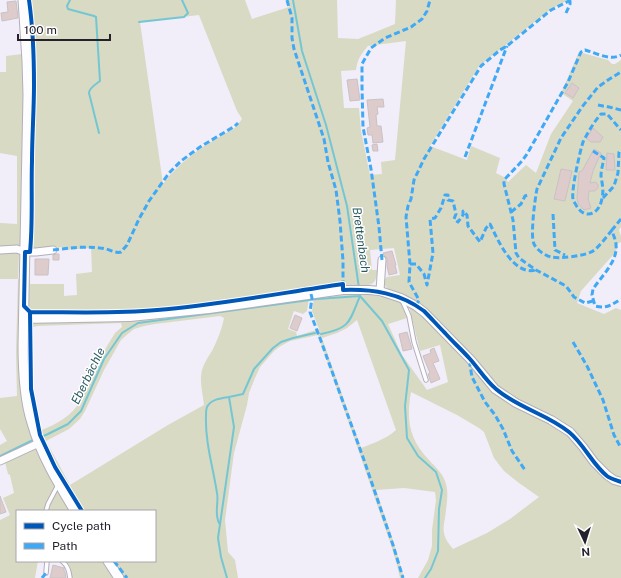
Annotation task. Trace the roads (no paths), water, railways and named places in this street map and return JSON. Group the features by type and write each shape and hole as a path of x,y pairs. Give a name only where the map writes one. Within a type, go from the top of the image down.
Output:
{"main road":[{"path":"23,0 28,95 23,363 25,384 28,408 37,440 45,459 74,510"},
{"path":"109,562 119,578"}],"street":[{"path":"0,250 17,249 25,252 53,250"},
{"path":"380,291 382,260"},
{"path":"24,319 130,317 230,306 343,290 380,291 402,298 425,312 496,389 516,403 551,420 570,432 594,462 607,475 614,480 621,482"},
{"path":"0,461 37,440"}],"lane":[{"path":"402,298 409,316 414,342 426,380"},
{"path":"46,510 59,484"},
{"path":"46,573 47,562"},
{"path":"63,562 69,571 70,578"}],"waterway":[{"path":"70,0 67,6 68,9 96,17 100,81 91,88 89,93 99,133"},
{"path":"139,22 184,17 188,13 182,0"},
{"name":"Brettenbach","path":"293,0 302,51 326,125 347,206 359,288"},
{"name":"Brettenbach","path":"359,293 382,321 409,370 405,406 407,438 418,456 436,472 442,490 439,509 438,551 431,569 425,578"},
{"name":"Eberbächle","path":"39,438 68,424 81,411 104,359 122,333 138,323 317,299 360,296 351,318 344,326 331,332 321,334"},
{"path":"227,578 221,557 218,538 234,427 229,397 243,394 254,369 273,348 281,342 315,333"},
{"path":"219,523 217,516 217,493 207,435 206,411 211,402 217,399 229,397"},
{"name":"Eberbächle","path":"0,456 35,439"}]}
